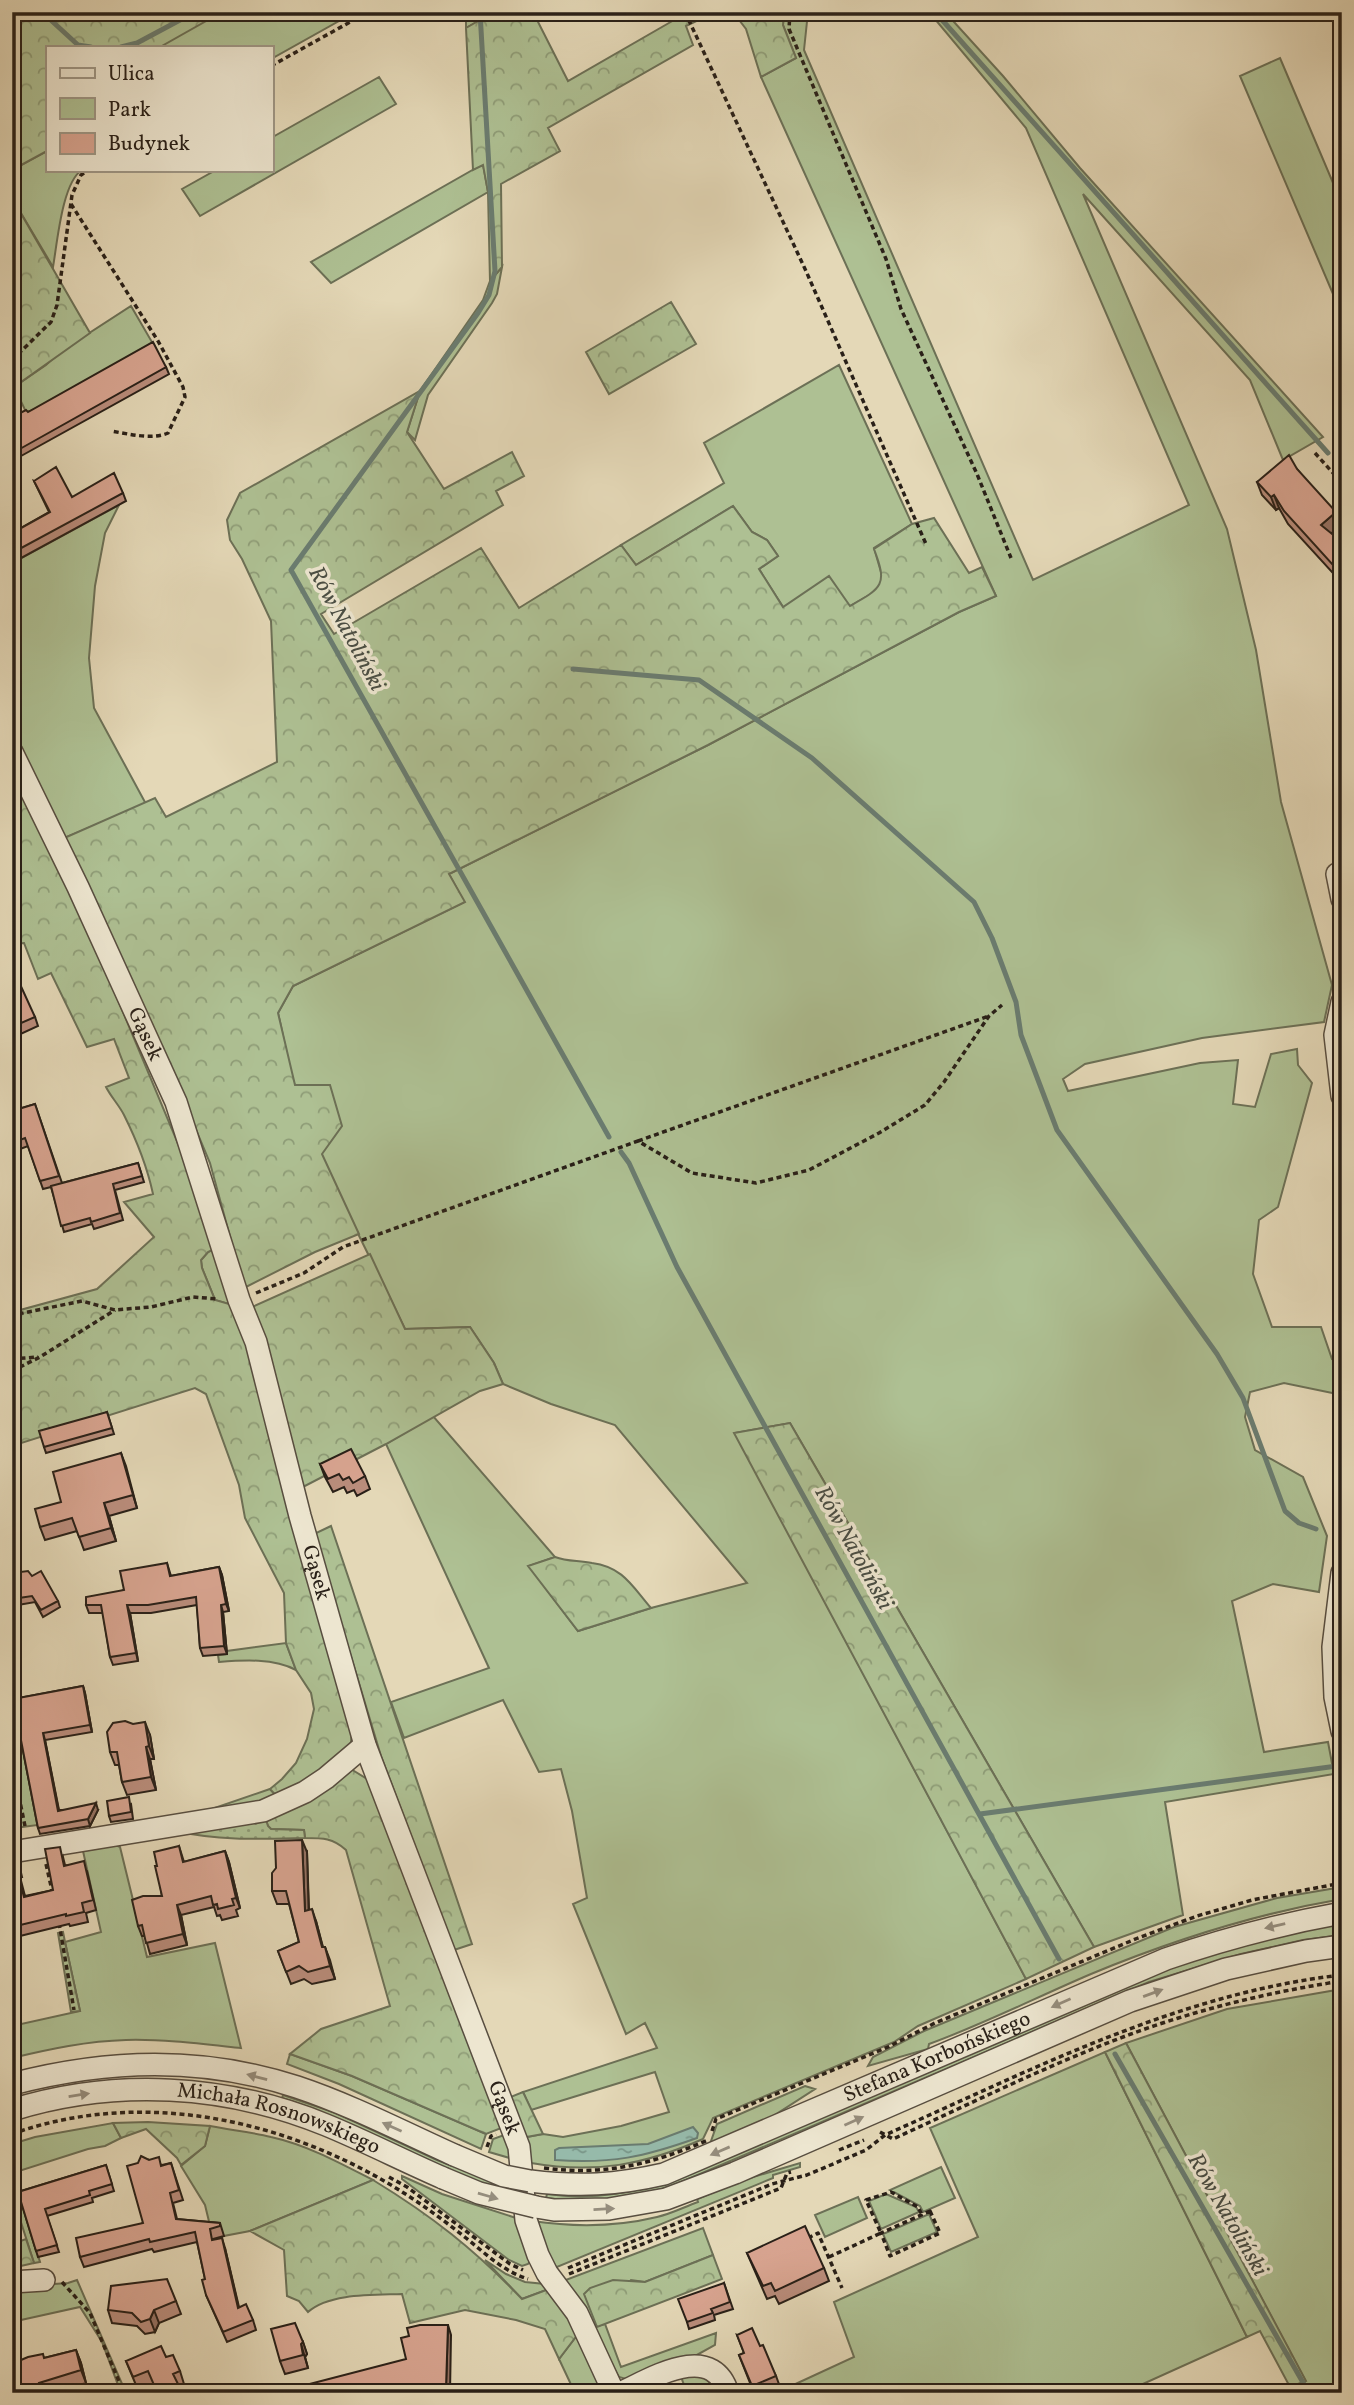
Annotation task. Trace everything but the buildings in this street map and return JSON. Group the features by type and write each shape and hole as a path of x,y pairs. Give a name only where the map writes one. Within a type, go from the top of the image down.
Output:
{"street":[{"name":"Gąsek","path":"12,752 78,887 176,1102 239,1300 256,1342 300,1516 365,1745 519,2147 526,2220 538,2255 577,2313 614,2393"},
{"path":"1337,874 1342,899"},
{"path":"1342,1002 1335,1035 1342,1096"},
{"path":"1342,1573 1333,1647 1335,1697 1342,1731"},
{"path":"12,1852 263,1811 305,1792 365,1745"},
{"name":"Stefana Korbońskiego","path":"535,2175 592,2186 664,2174 1166,1959 1217,1941 1342,1913"},
{"name":"Stefana Korbońskiego","path":"536,2207 575,2211 626,2208 692,2190 1130,2001 1226,1969 1342,1946"},
{"name":"Michała Rosnowskiego","path":"12,2084 56,2073 131,2064 168,2064 247,2074 323,2096 504,2176 535,2175"},
{"name":"Michała Rosnowskiego","path":"18,2117 75,2095 120,2090 162,2089 234,2096 325,2125 479,2193 536,2207"},
{"path":"12,2282 51,2279"},
{"path":"620,2393 677,2367 700,2366 713,2370 728,2393"}],"path":[{"path":"273,65 368,12"},
{"path":"685,12 806,271 926,544"},
{"path":"790,12 789,29 886,259 901,309 977,474 1011,558"},
{"path":"12,360 51,322 57,305 72,195 86,172"},
{"path":"71,204 158,341 183,387 185,397 168,433 164,435 111,431"},
{"path":"1314,453 1342,483"},
{"path":"638,1141 692,1173 756,1183 809,1170 925,1105 989,1016 1002,1005"},
{"path":"12,1310 18,1314 82,1301 115,1310 151,1307 193,1297 239,1300 304,1273 343,1247 989,1016"},
{"path":"12,1371 40,1357 115,1310"},
{"path":"12,1359 40,1357"},
{"path":"12,1763 25,1826"},
{"path":"42,1845 54,1902"},
{"path":"535,2175 633,2167 682,2152 708,2140 716,2119 888,2047 919,2030 1091,1956 1197,1916 1276,1894 1342,1883"},
{"path":"57,1915 74,2010"},
{"path":"12,2134 50,2124 120,2113 188,2113 243,2123 279,2134 367,2172 417,2202 500,2266 531,2280 784,2181 807,2175 866,2150 885,2135 1143,2023 1252,1992 1342,1975"},
{"path":"878,2131 893,2138 1105,2044 1170,2021 1247,1999 1342,1981"},
{"path":"56,2116 118,2107 142,2107"},
{"path":"154,2107 168,2107"},
{"path":"12,2127 18,2117"},
{"path":"485,2152 491,2136 505,2130"},
{"path":"835,2151 845,2150 868,2138"},
{"path":"320,2142 354,2159"},
{"path":"366,2164 407,2187 510,2264 564,2276 780,2188 788,2173 800,2168"},
{"path":"829,2257 881,2234 922,2215 930,2211 940,2233 890,2256 881,2234 866,2200 891,2192 918,2207 922,2215"},
{"path":"797,2242 818,2233 842,2288"},
{"path":"51,2279 90,2313 124,2393"}],"green space":[{"path":"12,12 355,12 273,58 273,46 46,46"},
{"path":"12,12 222,12 162,46 46,46 46,152 12,170"},
{"path":"466,12 489,12 489,15 466,28"},
{"path":"494,12 533,12 568,81 681,16 681,12 715,12 686,26 693,45 548,128 560,151 501,184 502,267 490,281 488,192 483,165 473,170 466,28"},
{"path":"733,12 784,12 783,25 796,58 761,77 746,29"},
{"path":"784,12 808,12 804,50 1033,580 1189,505 1026,128 929,12 945,12 1080,168 1323,437 1283,460 1250,380 1083,194 1227,529 1256,650 1281,802 1332,985 1324,1022 1202,1038 1085,1064 1063,1079 1068,1091 1200,1063 1238,1060 1233,1104 1255,1107 1271,1054 1297,1049 1298,1065 1312,1083 1278,1207 1259,1220 1253,1274 1272,1327 1321,1327 1332,1359 1342,1366 1342,1395 1284,1383 1250,1392 1245,1417 1255,1450 1303,1477 1327,1536 1319,1592 1273,1584 1232,1601 1264,1752 1328,1742 1334,1774 1165,1802 1183,1915 1094,1947 790,1423 735,1433 1026,1979 918,2026 894,2042 713,2118 703,2139 681,2148 619,2165 577,2168 554,2166 531,2163 521,2138 543,2134 563,2137 621,2126 669,2112 655,2072 531,2110 523,2092 657,2048 645,2023 626,2034 573,1904 587,1898 572,1811 561,1769 539,1772 503,1700 404,1738 391,1702 489,1668 386,1444 433,1416 555,1557 529,1566 578,1631 651,1608 747,1583 615,1425 551,1404 503,1384 494,1363 470,1327 405,1329 318,1148 292,1077 278,1013 293,986 464,902 449,874 708,745 959,612 996,596 761,77 796,58 783,25"},
{"path":"1280,58 1342,204 1342,315 1240,76"},
{"path":"379,77 396,104 200,216 182,189 212,172 273,172 273,137"},
{"path":"46,152 46,172 80,172 65,200 53,267 12,198 12,170"},
{"path":"483,164 488,192 331,283 311,262"},
{"path":"12,198 90,333 21,382 12,368"},
{"path":"502,267 497,294 492,303 428,395 415,440 407,432 420,391 483,300 490,281"},
{"path":"671,302 696,344 609,394 586,352"},
{"path":"131,306 156,349 28,416 14,387 60,352"},
{"path":"839,365 912,524 874,548 883,579 878,590 850,606 783,607 759,569 778,556 767,540 752,532 733,506 636,565 621,545 724,483 704,443"},
{"path":"420,391 407,432 444,489 512,452 524,476 496,491 503,505 321,614 334,634 481,548 519,608 621,545 636,565 733,506 752,532 767,540 778,556 759,569 783,607 829,576 850,606 861,600 875,590 881,578 874,549 912,524 934,518 969,573 982,567 996,596 959,612 708,745 449,874 465,902 293,986 278,1013 295,1085 330,1085 342,1126 322,1154 359,1234 315,1252 244,1288 210,1163 163,1051 62,839 155,798 166,817 277,762 271,621 242,559 230,540 227,520 240,493"},
{"path":"119,505 105,533 95,586 89,658 94,708 146,804 62,839 12,736 12,563"},
{"path":"12,768 82,914 212,1225 218,1247 208,1252 201,1260 202,1268 215,1300 236,1306 352,1728 346,1756 281,1801 270,1789 296,1763 307,1739 314,1709 311,1693 296,1670 286,1643 284,1593 245,1518 239,1485 206,1394 195,1388 12,1446 12,1301 20,1310 97,1289 154,1237 124,1202 153,1194 133,1134 106,1087 129,1078 114,1039 87,1047 51,973 38,979 24,943 12,944 12,899 20,896 12,885"},
{"path":"218,1247 236,1306 215,1300 202,1268 201,1260 208,1252"},
{"path":"370,1254 405,1329 470,1327 494,1363 503,1384 480,1391 301,1488 250,1308"},
{"path":"790,1423 1094,1947 1026,1979 734,1433"},
{"path":"331,1526 472,1944 454,1950 381,1756 314,1534"},
{"path":"555,1557 612,1569 626,1579 651,1608 578,1631 528,1566"},
{"path":"286,1643 296,1670 278,1663 248,1660 219,1662 218,1655 226,1654 227,1651"},
{"path":"12,1704 38,1825 14,1828"},
{"path":"346,1766 372,1782 504,2127 486,2134 352,2076 290,2054 321,2029 390,2006 346,1850 327,1840 305,1838 304,1830 271,1829 264,1814"},
{"path":"270,1789 281,1801 203,1812"},
{"path":"264,1814 271,1829 304,1830 305,1838 224,1838 176,1831"},
{"path":"116,1845 120,1847 147,1957 215,1943 241,2048 126,2040 69,2046 12,2058 12,2026 80,2011 65,1942 101,1932 83,1851"},
{"path":"1342,1887 1342,1899 1246,1920 1152,1950 929,2044 928,2049 868,2066 873,2057 924,2031 1174,1927 1277,1898"},
{"path":"1342,1923 1342,1935 1303,1940 1241,1954 1149,1982 672,2186 610,2199 546,2198 547,2194 616,2194 683,2177 1185,1962 1276,1936"},
{"path":"63,1932 80,2011 71,2012 58,1933"},
{"path":"1342,1989 1342,2393 1278,2393 1305,2380 1126,2043 1227,2009"},
{"path":"1126,2043 1306,2381 1290,2387 1260,2331 1247,2337 1105,2052"},
{"path":"1105,2052 1247,2337 1123,2393 776,2393 854,2357 834,2302 978,2237 930,2128"},
{"path":"290,2054 352,2076 486,2134 481,2149 339,2084 287,2064"},
{"path":"805,2086 815,2089 770,2118 710,2144 717,2124"},
{"path":"523,2092 543,2134 521,2138 508,2098"},
{"path":"283,2095 336,2113 437,2160 504,2185 503,2190 447,2170 338,2119 282,2098"},
{"path":"113,2123 121,2138 105,2146 16,2172 12,2144 35,2137"},
{"path":"113,2123 210,2126 205,2146 181,2165 146,2129 121,2138"},
{"path":"210,2126 284,2140 323,2155 373,2180 250,2231 213,2238 205,2205 181,2166 205,2146"},
{"path":"507,2134 513,2159 489,2152 493,2139"},
{"path":"800,2163 800,2167 773,2175 773,2178 557,2267 554,2266 532,2221 594,2225 657,2217 698,2202 697,2199 743,2180"},
{"path":"941,2167 955,2198 923,2212 920,2206 890,2190"},
{"path":"402,2176 442,2194 516,2218 530,2261 528,2264 522,2266 509,2260 402,2179"},
{"path":"373,2180 452,2234 522,2299 549,2289 578,2334 559,2359 545,2329 516,2320 465,2310 410,2323 402,2294 340,2298 308,2312 299,2301 287,2296 284,2250 250,2231"},
{"path":"20,2187 21,2199 40,2262 34,2263 12,2194 12,2189"},
{"path":"886,2194 916,2207 919,2212 881,2229 869,2201"},
{"path":"858,2197 867,2218 825,2237 815,2215"},
{"path":"929,2214 937,2232 891,2252 883,2234"},
{"path":"703,2228 713,2255 645,2282 631,2280 597,2326 605,2324 621,2367 716,2333 715,2345 695,2356 626,2379 619,2377 563,2281"},
{"path":"26,2239 34,2263 12,2268 12,2244"},
{"path":"713,2255 722,2279 597,2327 584,2294 590,2288 613,2280 645,2282"},
{"path":"485,2260 506,2274 525,2282 545,2284 549,2289 522,2299"},
{"path":"77,2280 126,2393 121,2393 102,2342 80,2307 12,2322 12,2287"},
{"path":"578,2334 602,2393 575,2393 559,2359"},
{"path":"680,2374 702,2375 721,2393 687,2393"}],"water":[{"path":"693,2127 698,2133 697,2138 628,2158 555,2160 555,2150 559,2148 648,2144"}],"waterway":[{"name":"Rów Natoliński","path":"42,12 78,45 84,46"},
{"name":"Rów Natoliński","path":"125,46 137,43 195,12"},
{"name":"Rów Natoliński","path":"480,12 495,271 489,295 291,570 609,1137"},
{"path":"935,12 1328,453"},
{"path":"573,669 699,680 812,758 974,902 992,938 1016,1002 1021,1035 1057,1130 1217,1354 1243,1398 1285,1511 1299,1523 1316,1529"},
{"name":"Rów Natoliński","path":"621,1152 629,1163 677,1267 1059,1959"},
{"path":"980,1814 1337,1766"},
{"name":"Rów Natoliński","path":"1115,2054 1309,2393"}]}
